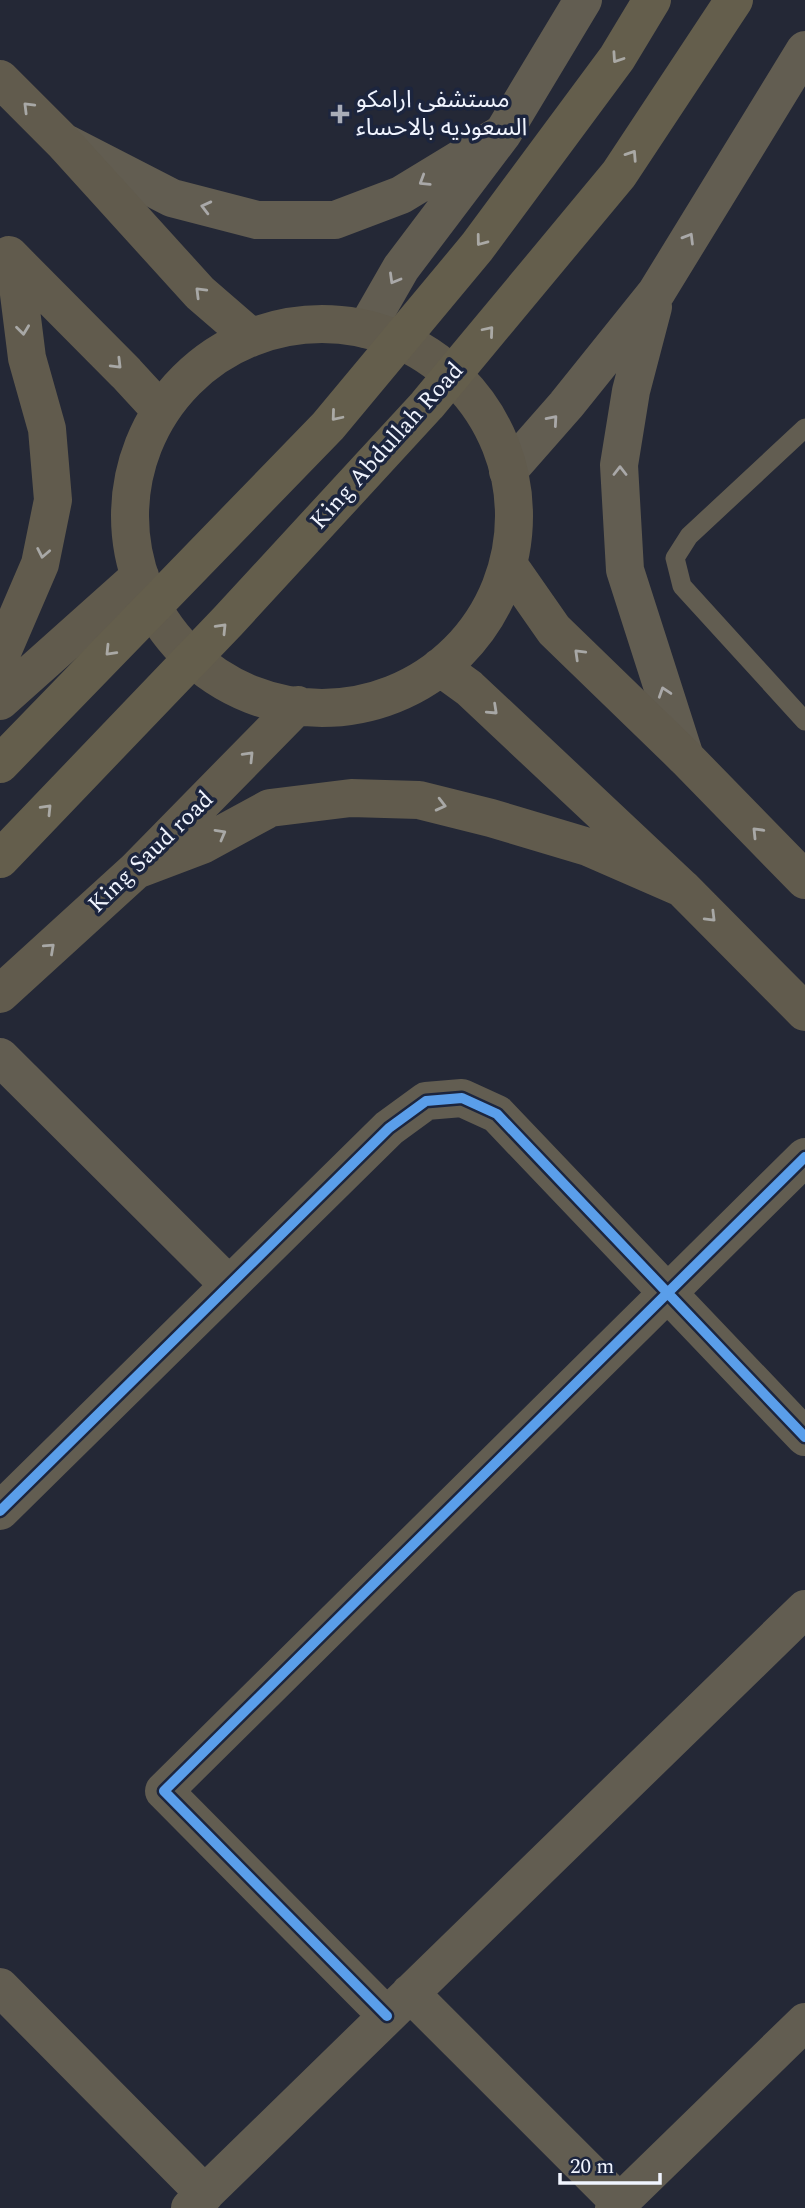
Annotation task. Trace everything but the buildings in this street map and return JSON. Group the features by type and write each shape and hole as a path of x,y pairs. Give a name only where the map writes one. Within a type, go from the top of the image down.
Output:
{"main road":[{"path":"0,764 328,425 477,247 617,58 652,0"},
{"name":"King Abdullah Road","path":"0,859 228,621 427,405 619,174 734,0"},
{"path":"0,79 62,142 200,293 251,337"},
{"path":"8,254 161,411"},
{"path":"0,657 40,564 53,500 47,429 27,358 8,254"},
{"path":"308,324 366,329 421,351 465,389 489,423 508,471 513,502 513,533 508,564 498,593 483,620 464,645 440,667 412,685 382,698 349,706 316,708 283,704 251,694 221,679 195,659 172,635 153,607 140,576 132,544 130,511 133,478 142,446 161,411 177,389 201,366 224,350 251,337 308,324"},
{"path":"508,564 554,630 685,757 805,880"},
{"path":"0,701 140,576"},
{"path":"440,667 469,688 682,888 805,1013"},
{"name":"King Saud road","path":"0,994 136,870 298,705"},
{"path":"136,870 202,845 270,807 351,798 419,800 491,817 588,847 682,888"}],"street":[{"path":"366,329 401,268 503,133 583,0"},
{"path":"508,471 566,405 656,293 805,50"},
{"path":"62,142 172,198 257,220 335,220 401,195 503,133"},
{"path":"656,293 631,391 619,465 625,570 685,757"},
{"path":"0,1057 229,1285"},
{"path":"0,1511 389,1128 426,1101 462,1098 497,1114 805,1437"},
{"path":"805,1157 164,1791 617,2206 805,2022"},
{"path":"0,1987 197,2201 805,1609"}],"lane":[{"path":"805,428 688,536 676,558 682,586 805,721"}],"cycle path":[{"path":"0,1511 389,1128 426,1101 462,1098 497,1114 805,1437"},
{"path":"387,2016 164,1791 805,1157"}],"place":[{"name":"مستشفى ارامكو السعوديه بالاحساء","path":"340,114"}]}
